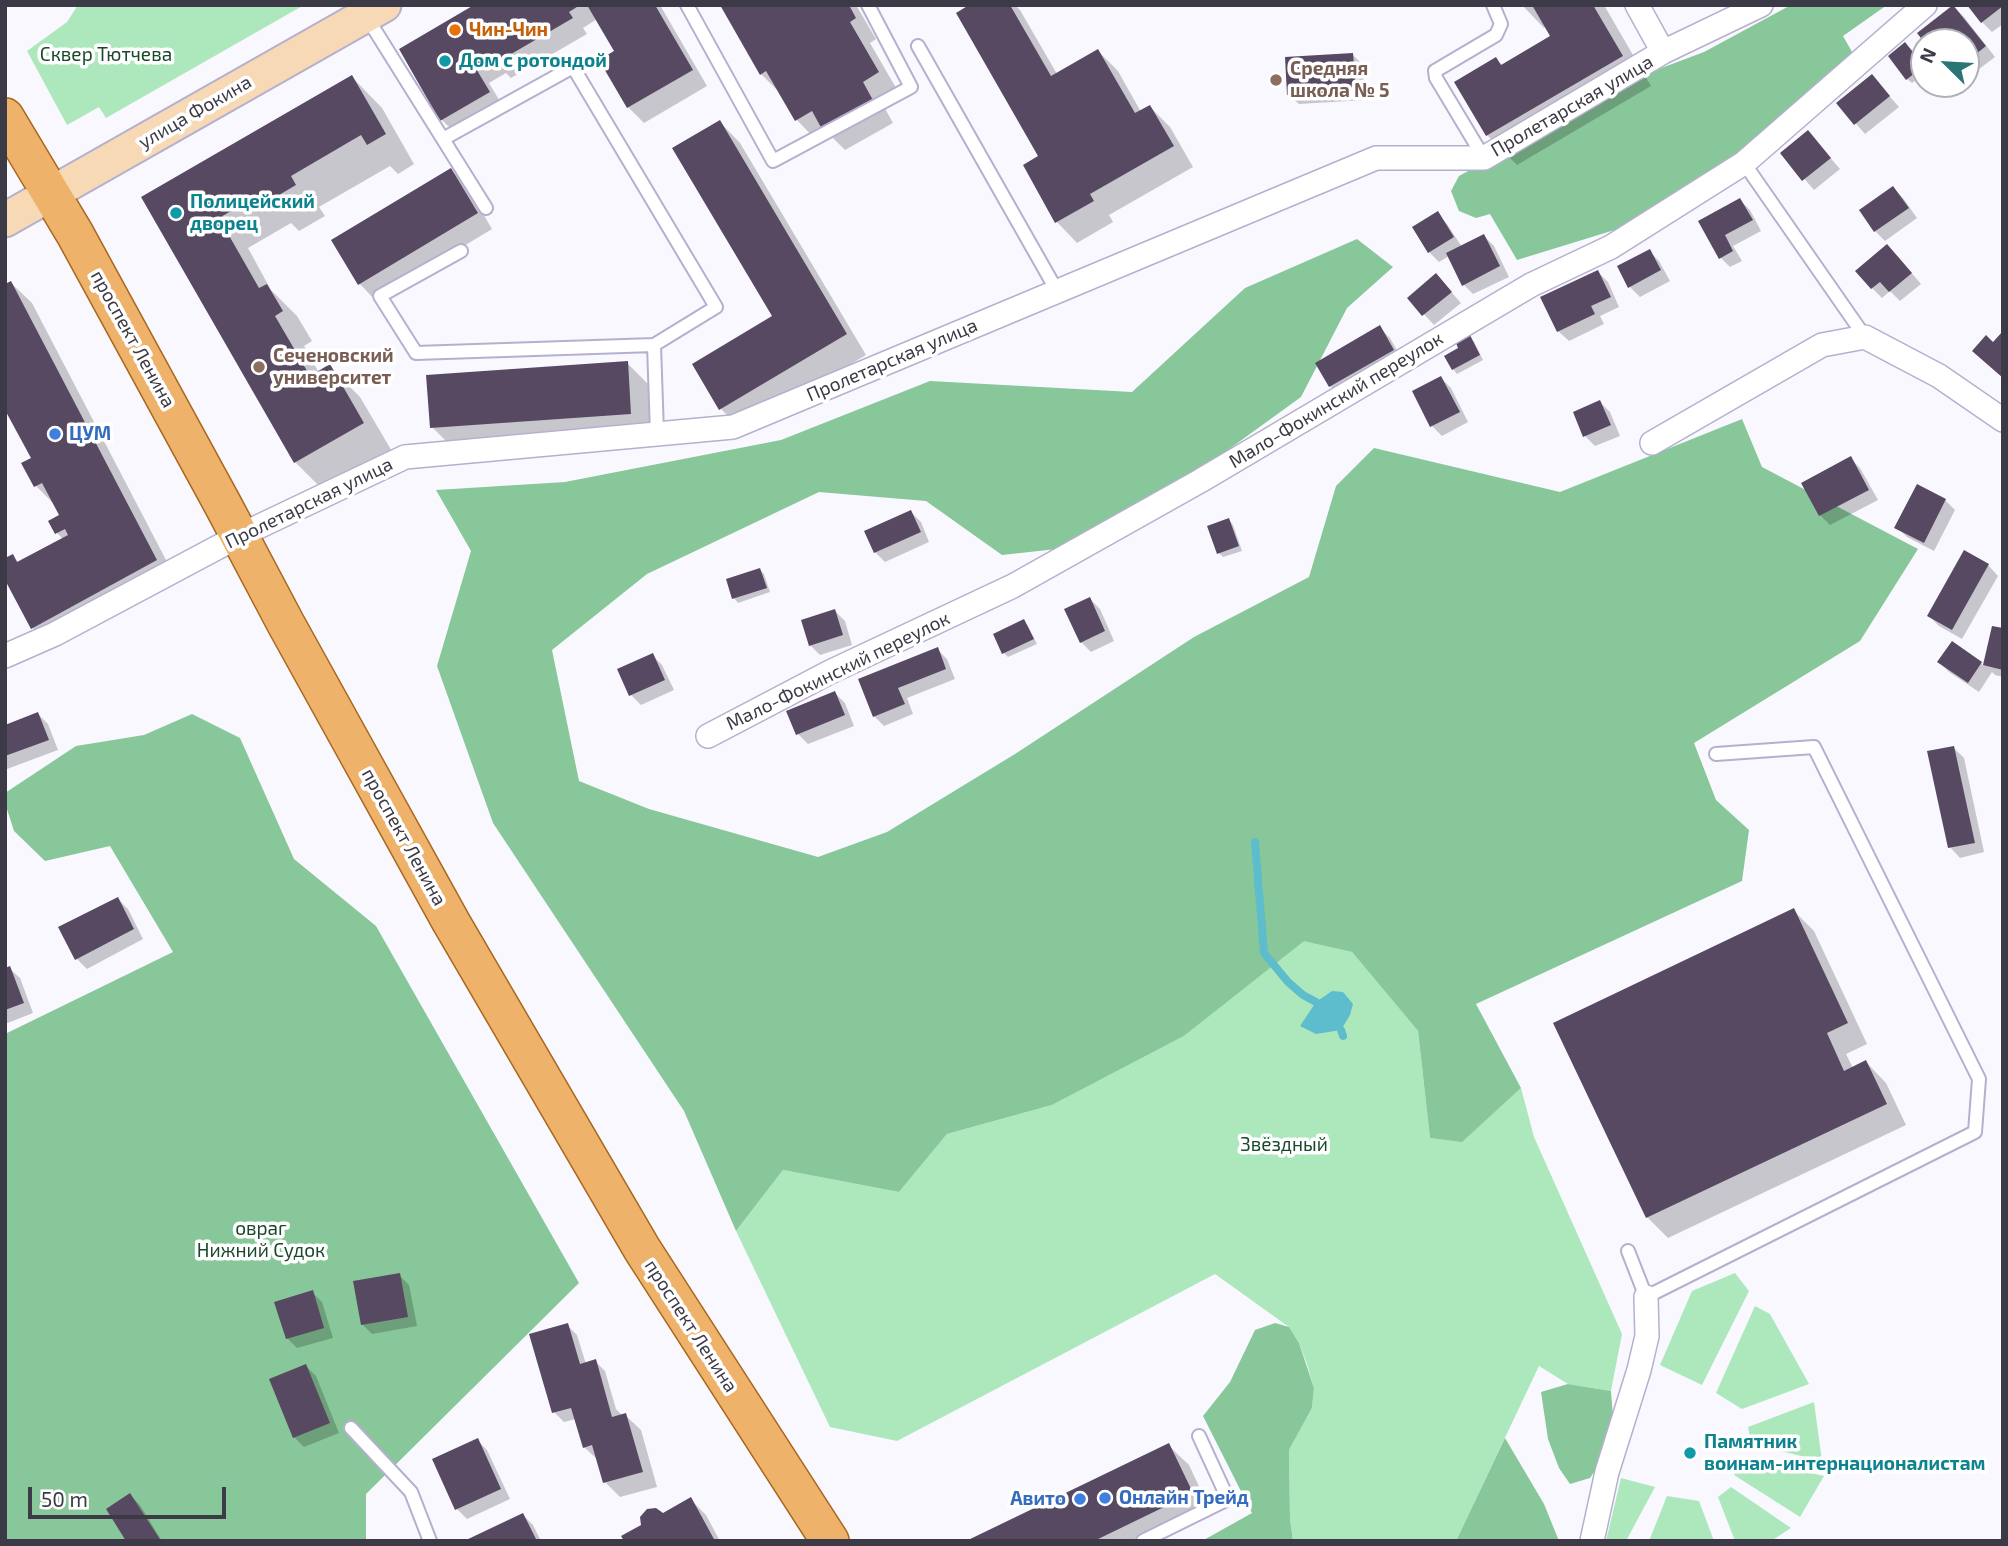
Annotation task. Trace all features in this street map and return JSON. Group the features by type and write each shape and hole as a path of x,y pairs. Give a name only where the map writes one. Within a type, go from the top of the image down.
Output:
{"main road":[{"name":"улица Фокина","path":"5,220 375,10"},
{"name":"проспект Ленина","path":"5,117 88,257 451,922 642,1249 830,1541"}],"street":[{"path":"1637,5 1664,52"},
{"name":"Пролетарская улица","path":"5,656 55,634 239,536 405,457 733,426 1376,158 1484,158 1664,52 1760,5"},
{"name":"Мало-Фокинский переулок","path":"708,736 830,672 1013,586 1200,481 1531,285 1611,247 1744,163 1924,5"},
{"path":"1652,443 1822,345 1865,337 1939,376 2003,420"},
{"path":"1592,1541 1607,1472 1647,1336 1646,1297"}],"lane":[{"path":"687,5 773,161 911,87 868,5"},
{"path":"1484,158 1436,78 1435,71 1496,35 1501,24 1493,5"},
{"path":"375,10 443,139 486,208"},
{"path":"918,46 1057,291"},
{"path":"443,139 573,67 716,307 654,345 416,353 380,296 461,251"},
{"path":"1744,163 1865,337"},
{"path":"654,345 657,433"},
{"path":"1628,1251 1646,1297 1975,1132 1979,1079 1814,747 1716,754"},
{"path":"351,1429 411,1492 430,1541"},
{"path":"1143,1541 1228,1499 1199,1436"}],"green space":[{"name":"Сквер Тютчева","path":"78,5 304,5 106,118 99,107 67,125 27,51 67,22"},
{"path":"1791,5 1887,5 1843,36 1856,59 1741,156 1621,228 1517,260 1490,214 1476,218 1459,211 1451,191 1459,176 1648,73 1704,52"},
{"path":"1357,239 1393,267 1347,308 1301,397 1156,502 1066,548 1002,555 926,501 819,492 647,574 552,650 579,781 649,809 818,857 887,832 1015,754 1194,637 1309,577 1336,486 1374,448 1560,492 1742,419 1762,467 1918,549 1860,641 1694,743 1716,800 1749,830 1742,881 1476,1004 1521,1088 1462,1142 1430,1138 1418,1031 1352,952 1304,941 1184,1036 1052,1105 947,1134 899,1192 783,1170 736,1231 684,1111 493,823 437,666 471,551 436,490 565,482 781,440 930,381 1132,392 1245,288"},
{"name":"овраг Нижний Судок","path":"192,714 240,738 294,859 376,926 579,1283 366,1494 366,1541 5,1541 5,1034 173,952 110,846 45,861 14,831 5,803 5,793 76,746 144,735"},
{"name":"Звёздный","path":"1304,940 1352,952 1418,1031 1430,1138 1462,1141 1521,1088 1534,1137 1622,1334 1611,1391 1568,1384 1539,1366 1456,1541 1293,1541 1289,1450 1312,1408 1314,1388 1307,1364 1289,1327 1215,1274 897,1441 830,1427 736,1231 783,1170 899,1192 947,1134 1052,1105 1184,1036"},
{"path":"1735,1273 1749,1291 1702,1385 1660,1365 1692,1291"},
{"path":"1755,1306 1770,1314 1809,1384 1742,1409 1716,1393"},
{"path":"1275,1323 1289,1327 1299,1343 1314,1388 1312,1408 1289,1450 1293,1541 1202,1541 1252,1513 1203,1416 1230,1382 1255,1330"},
{"path":"1568,1384 1611,1391 1614,1431 1606,1454 1590,1478 1570,1484 1559,1468 1548,1439 1541,1392"},
{"path":"1814,1402 1822,1461 1751,1444 1748,1427"},
{"path":"1505,1438 1544,1504 1559,1541 1456,1541"},
{"path":"1743,1458 1824,1476 1800,1517 1734,1475"},
{"path":"1621,1478 1655,1487 1626,1541 1606,1541"},
{"path":"1731,1487 1791,1528 1771,1541 1735,1541 1718,1497"},
{"path":"1667,1496 1699,1501 1714,1541 1649,1541"}],"water":[{"path":"1332,991 1343,992 1353,1004 1341,1030 1316,1034 1300,1026 1316,1002"}],"building":[{"name":"Дом с ротондой","path":"474,5 580,5 569,12 573,18 494,64 491,57 475,67 490,92 440,121 399,49"},
{"name":"Дом с ротондой","path":"587,5 655,5 693,70 627,108 599,60 614,51"},
{"path":"720,5 849,5 856,18 850,22 879,72 863,82 874,102 823,131 812,111 795,121 766,71 760,75"},
{"path":"969,5 1010,5 1051,76 1098,49 1135,113 1150,105 1174,146 1090,194 1094,201 1055,223 1023,165 1038,156 956,13"},
{"path":"1532,5 1593,5 1623,56 1486,136 1454,82 1496,57 1501,65 1550,36"},
{"path":"1953,5 1972,28 1923,28"},
{"path":"1967,5 2003,5 2003,6 1981,23"},
{"path":"1980,39 1986,46 1980,51"},
{"path":"1905,42 1910,48 1910,77 1906,80 1888,56"},
{"path":"1353,53 1356,90 1287,95 1285,57"},
{"path":"1872,74 1890,96 1854,125 1836,103"},
{"path":"352,75 386,134 367,145 361,135 291,176 296,185 267,202 262,193 219,218 259,288 267,284 283,311 275,316 310,376 330,364 364,423 294,463 141,197"},
{"path":"720,120 847,334 719,410 692,364 772,316 672,148"},
{"path":"1808,130 1831,158 1802,181 1780,153"},
{"path":"451,168 478,213 358,285 331,240"},
{"path":"1893,186 1909,208 1874,232 1859,210"},
{"path":"1740,198 1753,220 1725,235 1733,251 1719,259 1698,221"},
{"path":"1438,211 1454,237 1428,253 1412,227"},
{"path":"1484,234 1500,266 1462,286 1446,253"},
{"path":"1887,244 1912,273 1889,292 1880,282 1871,289 1855,271"},
{"path":"1650,249 1661,270 1628,288 1617,266"},
{"path":"1598,270 1611,297 1591,306 1595,314 1557,332 1540,297"},
{"path":"1436,273 1452,292 1422,316 1407,298"},
{"name":"ЦУМ","path":"11,281 157,560 31,629 5,580 5,558 13,554 17,562 68,535 65,529 55,534 48,521 59,515 42,483 34,487 21,463 31,458 5,410 5,284"},
{"path":"1380,325 1394,350 1329,387 1315,363"},
{"path":"2003,331 2003,378 1972,351 1986,335 1993,342"},
{"path":"1470,335 1480,355 1452,370 1444,356 1458,348 1456,343"},
{"path":"628,361 631,414 430,428 426,375"},
{"path":"1441,376 1460,412 1430,427 1412,391"},
{"path":"1600,400 1611,425 1583,437 1573,412"},
{"path":"1851,456 1869,490 1819,516 1801,483"},
{"path":"1917,484 1946,499 1924,543 1894,528"},
{"path":"911,510 921,532 874,553 864,531"},
{"path":"1229,518 1239,546 1217,554 1207,526"},
{"path":"1964,550 1989,564 1952,630 1927,616"},
{"path":"760,568 767,588 732,599 726,579"},
{"path":"1090,597 1105,631 1080,643 1064,609"},
{"path":"835,609 843,635 809,646 801,620"},
{"path":"1024,619 1034,639 1002,654 993,634"},
{"path":"1992,626 2003,628 2003,670 1983,665"},
{"path":"1952,641 1982,662 1968,683 1937,662"},
{"path":"938,647 946,669 898,688 905,704 873,717 858,679"},
{"path":"653,653 665,680 629,696 617,669"},
{"path":"835,691 845,715 796,735 786,711"},
{"path":"38,712 49,740 5,756 5,725"},
{"path":"1954,746 1975,843 1948,848 1927,751"},
{"path":"118,897 134,929 75,960 58,927"},
{"path":"1794,908 1848,1023 1827,1033 1844,1071 1866,1060 1887,1104 1646,1218 1553,1023"},
{"path":"10,966 24,1003 5,1010 5,968"},
{"path":"400,1273 408,1317 361,1325 353,1281"},
{"path":"313,1290 324,1328 286,1339 274,1302"},
{"path":"568,1323 580,1364 596,1359 612,1417 626,1413 643,1472 603,1483 592,1445 583,1448 571,1408 552,1413 529,1334"},
{"path":"306,1364 330,1423 293,1438 269,1379"},
{"path":"478,1438 501,1489 455,1510 432,1459"},
{"path":"1169,1443 1193,1493 1094,1541 966,1541"},
{"path":"130,1493 161,1541 126,1541 106,1509"},
{"path":"691,1497 715,1541 624,1541 621,1536 641,1525 640,1517 647,1509 656,1508 663,1513"},
{"path":"523,1513 537,1541 464,1541"}],"waterway":[{"path":"1255,842 1264,953 1288,982 1316,1002"},
{"path":"1341,1030 1343,1036"}],"place":[{"name":"Чин-Чин","path":"455,30"},
{"name":"Дом с ротондой","path":"445,61"},
{"name":"Средняя школа № 5","path":"1276,80"},
{"name":"Полицейский дворец","path":"176,213"},
{"name":"Сеченовский университет","path":"259,367"},
{"name":"ЦУМ","path":"55,434"},
{"name":"Памятник воинам-интернационалистам","path":"1690,1453"},
{"name":"Онлайн Трейд","path":"1105,1498"},
{"name":"Авито","path":"1080,1499"}]}
